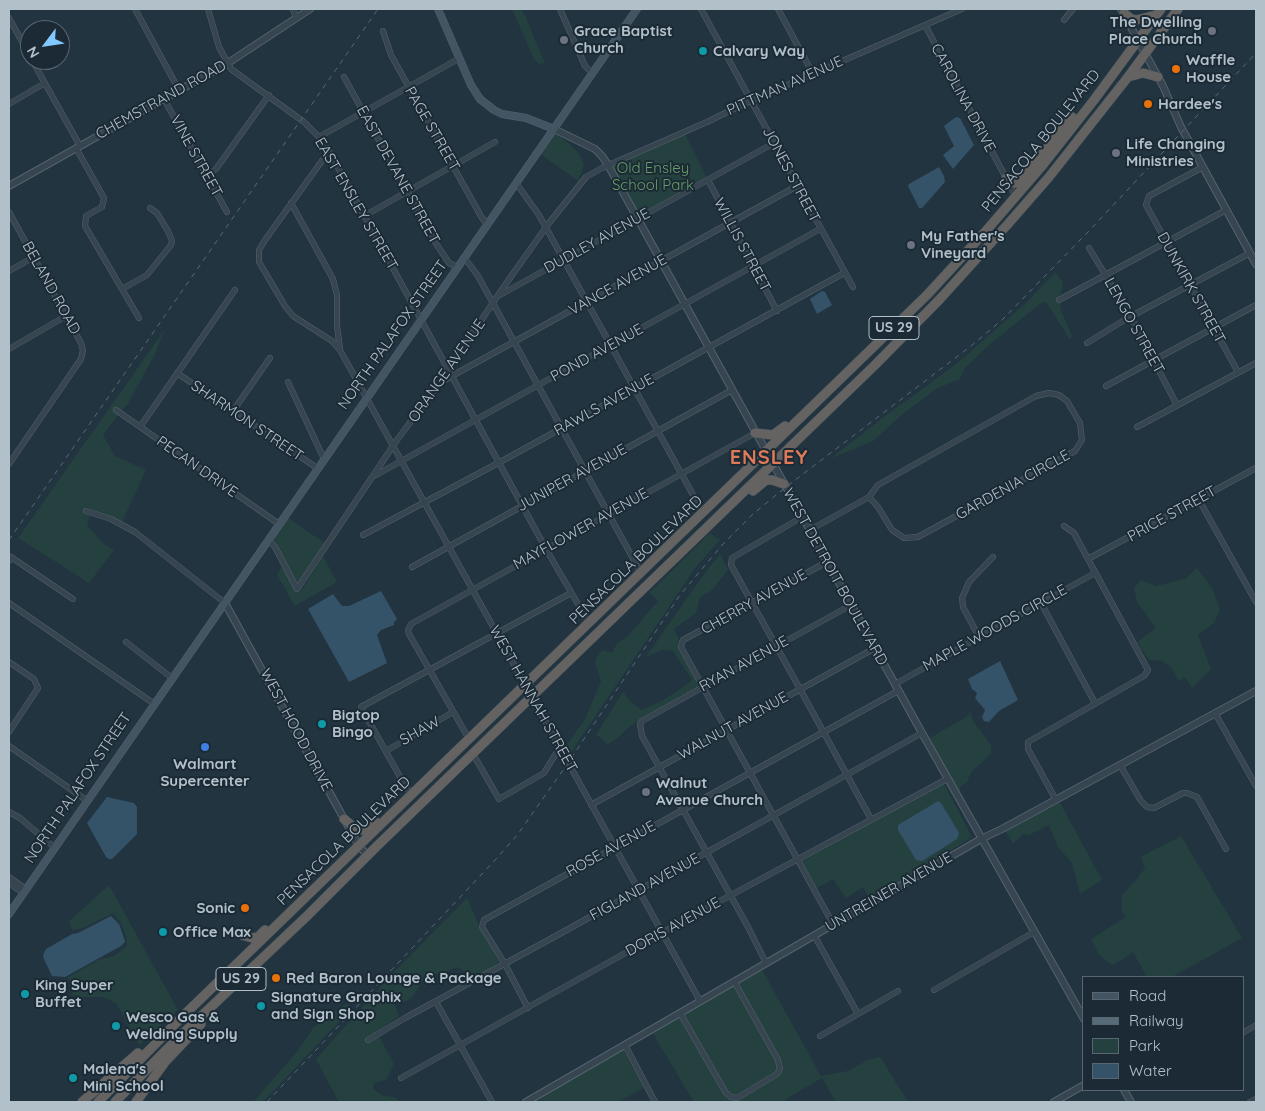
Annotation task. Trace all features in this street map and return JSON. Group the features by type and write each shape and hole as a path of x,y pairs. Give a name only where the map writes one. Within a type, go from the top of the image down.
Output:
{"highway":[{"path":"1145,54 1146,38 1168,9"},
{"name":"PENSACOLA BOULEVARD","path":"115,1102 201,1016 291,932 908,332 977,259 1036,191 1097,117 1178,9"},
{"path":"1122,11 1130,19 1136,20 1159,12"},
{"name":"PENSACOLA BOULEVARD","path":"98,1102 184,1015 928,295 1016,196 1106,84 1159,12"},
{"path":"1097,117 1101,104 1136,55 1138,41"},
{"path":"1128,77 1143,73 1158,77"},
{"path":"1006,178 1014,183 1020,182 1094,90 1106,84"},
{"path":"977,259 981,249 1016,210 1016,196"},
{"path":"772,464 773,455 778,447 869,360 871,351"},
{"path":"755,433 773,435 778,433 838,375 850,372"},
{"path":"711,524 717,512 766,462 766,452"},
{"path":"698,536 706,536 766,480 784,484"},
{"path":"607,624 616,610 640,586 642,582 641,573"},
{"path":"532,696 532,687 535,682 571,648 586,627"},
{"path":"473,754 487,734 523,699 526,694 526,685"},
{"path":"344,819 356,829 370,828 393,805 416,791"},
{"path":"368,856 368,847 372,840 410,804 416,791"},
{"path":"291,932 300,916 359,858 361,852 359,846"},
{"path":"242,935 252,938 258,936 281,914 293,910"},
{"path":"201,1016 208,1003 251,962 255,956 254,948"},
{"path":"136,1102 165,1062 220,1005 246,974"},
{"path":"82,1102 116,1071 184,1015"}],"main road":[{"path":"438,9 475,92 488,106 502,114 526,118 554,129"},
{"name":"NORTH PALAFOX STREET","path":"9,914 153,703 637,9"}],"street":[{"path":"135,9 180,90"},
{"name":"EAST ENSLEY STREET","path":"208,9 219,47 233,71 269,95 304,122 319,137 329,151 571,593 586,627"},
{"path":"293,9 296,18"},
{"name":"CHEMSTRAND ROAD","path":"9,186 228,63 310,9"},
{"path":"560,9 585,66 592,73"},
{"name":"JONES STREET","path":"701,9 853,288"},
{"path":"778,9 813,74"},
{"path":"946,9 949,15"},
{"name":"PITTMAN AVENUE","path":"608,165 962,9"},
{"path":"1064,20 1073,9"},
{"path":"1122,11 1158,77 1181,127 1256,264"},
{"path":"9,18 20,38"},
{"name":"CAROLINA DRIVE","path":"925,25 1016,196"},
{"name":"PAGE STREET","path":"383,31 391,55 482,218 488,224"},
{"path":"319,137 460,58"},
{"path":"37,70 104,198 102,207 86,216 85,226 139,318"},
{"name":"EAST DEVANE STREET","path":"344,77 446,260 457,267"},
{"path":"9,104 45,84"},
{"path":"207,176 216,169 269,95"},
{"name":"VINE STREET","path":"164,99 227,212"},
{"name":"WEST DETROIT BOULEVARD","path":"554,129 595,149 608,165 894,684 1082,1016"},
{"path":"364,216 495,142"},
{"name":"DUDLEY AVENUE","path":"500,295 774,143"},
{"path":"329,151 265,240 258,255 259,262 288,310 340,350"},
{"name":"ORANGE AVENUE","path":"268,540 275,547 298,589 394,445 439,384 546,228 582,180 608,165"},
{"name":"DUNKIRK STREET","path":"1203,167 1149,196 1146,202 1148,210 1238,372"},
{"name":"WILLIS STREET","path":"708,180 777,310"},
{"path":"516,183 546,228 703,513"},
{"name":"VANCE AVENUE","path":"439,384 797,186"},
{"path":"291,203 333,279 337,295 337,326 340,350"},
{"path":"122,289 147,275 171,245 172,240 168,231 157,213 150,208"},
{"path":"1058,300 1226,210"},
{"name":"BELAND ROAD","path":"9,212 82,346 81,359 11,457 9,464"},
{"name":"POND AVENUE","path":"374,477 475,419 820,230"},
{"name":"LENGO STREET","path":"1089,248 1130,317 1177,405"},
{"path":"1086,343 1130,317 1250,253"},
{"path":"9,271 34,257"},
{"path":"464,257 478,276 641,573"},
{"name":"RAWLS AVENUE","path":"363,535 499,463 844,273"},
{"path":"140,427 235,290"},
{"path":"1106,386 1256,305"},
{"path":"9,349 66,316"},
{"name":"WEST HANNAH STREET","path":"340,350 700,1001"},
{"path":"233,411 270,358"},
{"path":"1137,427 1256,363"},
{"name":"SHARMON STREET","path":"178,373 318,468"},
{"path":"288,382 324,459"},
{"name":"JUNIPER AVENUE","path":"412,567 732,390"},
{"name":"GARDENIA CIRCLE","path":"810,530 869,497 873,490 885,480 1039,395 1054,393 1063,397 1072,408 1080,423 1083,436 1075,451 918,537 908,539 895,534 878,507 869,497"},
{"name":"PECAN DRIVE","path":"116,410 279,524"},
{"name":"MAYFLOWER AVENUE","path":"430,670 409,634 409,627 420,618 755,433"},
{"name":"PRICE STREET","path":"1088,559 1256,468"},
{"path":"1199,500 1256,602"},
{"path":"86,511 111,519 135,532 225,602"},
{"path":"802,517 731,560 731,565 871,819"},
{"path":"1056,800 1028,749 1028,742 1144,676 1148,670 1074,533 1064,526"},
{"path":"9,561 12,557 73,599"},
{"path":"979,637 963,607 962,598 969,582 993,557"},
{"name":"CHERRY AVENUE","path":"703,687 681,648 683,640 827,562"},
{"name":"MAPLE WOODS CIRCLE","path":"894,684 1096,573"},
{"path":"416,791 404,784 361,707 571,593"},
{"name":"WEST HOOD DRIVE","path":"225,602 359,846 368,856"},
{"path":"9,603 153,703"},
{"path":"1041,604 1095,703"},
{"name":"RYAN AVENUE","path":"658,767 642,736 640,724 642,721 851,605"},
{"path":"126,642 172,678"},
{"name":"WALNUT AVENUE","path":"591,805 874,648"},
{"path":"9,662 34,679 38,688 9,732"},
{"path":"430,670 469,739"},
{"path":"703,687 833,924"},
{"name":"ROSE AVENUE","path":"505,964 482,927 484,920 898,691"},
{"name":"UNTREINER AVENUE","path":"526,1102 981,839 988,837 1256,691"},
{"name":"SHAW","path":"386,750 453,712"},
{"path":"1215,713 1256,786"},
{"name":"FIGLAND AVENUE","path":"368,1040 922,734"},
{"path":"9,746 86,800"},
{"path":"473,754 499,799 544,773 560,747"},
{"path":"1120,765 1141,802 1147,807 1154,808 1183,793 1197,797 1226,849"},
{"path":"658,767 707,852 766,963"},
{"name":"DORIS AVENUE","path":"401,1078 459,1044 947,779"},
{"path":"9,812 20,818 55,848"},
{"path":"9,877 24,891"},
{"path":"9,883 24,891"},
{"path":"934,990 1034,932"},
{"path":"814,935 858,1014"},
{"path":"505,964 528,1008"},
{"path":"680,1013 726,1093 731,1097 736,1098 778,1074 780,1069 778,1060 734,982"},
{"path":"820,1036 898,991"},
{"path":"436,1002 492,1102"},
{"path":"1245,1031 1256,1025"},
{"path":"625,1045 655,1102"},
{"path":"1054,1102 1082,1086"},
{"path":"1125,1091 1131,1102"},
{"path":"1250,1102 1256,1099"}],"green space":[{"path":"512,9 522,9 545,63 539,64 534,59"},
{"path":"554,132 571,145 580,155 584,165 578,181 539,153"},
{"name":"Old Ensley School Park","path":"684,132 708,180 638,218 608,165"},
{"path":"1055,272 1063,282 1060,297 1055,299 1057,303 1060,301 1061,310 1072,336 1070,340 1047,303 1042,302 988,346 965,368 960,379 936,389 904,413 873,441 830,459 955,365 1027,302"},
{"path":"165,329 154,356 128,404 121,411 116,407 113,411 118,415 103,435 115,456 146,470 122,522 85,508 84,512 92,515 90,515 87,525 104,544 114,550 89,583 18,538"},
{"path":"287,517 326,544 298,586 277,546 271,539"},
{"path":"710,533 720,540 695,568 568,757 564,749 585,719 601,681 595,663 597,657 602,650 612,653 617,643 628,636 658,601 649,593"},
{"path":"720,554 728,570 711,591 700,597 696,613 674,629 680,641 679,650 700,686 641,719 607,745 602,738 596,735 623,692 641,710 662,701 692,680 673,651 661,650 645,658"},
{"path":"323,556 337,582 295,606 277,575 282,566 297,592 303,588"},
{"path":"1197,568 1212,588 1220,609 1214,623 1198,635 1211,669 1192,688 1185,677 1179,681 1171,667 1162,661 1150,660 1137,642 1156,628 1137,602 1134,588 1141,580 1156,586 1185,579"},
{"path":"970,711 973,721 991,745 991,754 971,772 967,782 961,786 958,793 928,739 968,716"},
{"path":"944,784 972,837 870,900 863,887 846,898 833,879 817,888 801,859"},
{"path":"1059,801 1102,880 1080,894 1072,863 1058,847 1049,825 1029,835 1023,834 1013,844 1005,830"},
{"path":"1181,836 1242,938 1174,976 1146,976 1133,952 1112,965 1099,955 1091,939 1126,917 1122,911 1122,895 1145,868 1141,857"},
{"path":"109,885 178,1010 139,1045 116,1003 103,997 80,997 70,994 75,990 68,977 100,959 114,956 127,946 121,923 113,913 83,928 72,930 69,921"},
{"path":"467,898 480,928 500,962 484,972 471,975 457,967 442,973 426,975 412,998 404,1002 394,1002 399,1016 365,1040 367,1043 379,1036 394,1064 386,1080 374,1083 373,1089 384,1096 394,1097 401,1102 339,1102 316,1059 392,974"},
{"path":"761,968 821,1076 848,1071 868,1060 880,1057 908,1102 836,1102 822,1078 781,1102 694,1102 652,1032 679,1016 724,1094 729,1099 736,1100 782,1069 780,1059 737,982"},
{"path":"733,985 776,1061 778,1069 736,1095 728,1092 683,1014"},
{"path":"347,1003 352,1008 263,1102 253,1102 297,1052 313,1028"},
{"path":"623,1049 644,1088 618,1102 542,1102 539,1097"}],"water":[{"path":"956,117 960,118 974,145 953,169 943,155 954,146 944,126"},
{"path":"939,167 945,182 922,208 919,208 908,186"},
{"path":"822,291 825,292 832,305 817,314 810,299"},
{"path":"381,591 397,619 394,625 381,630 377,635 387,663 349,682 308,609 333,594 342,606 349,606"},
{"path":"1000,661 1018,700 999,711 989,722 984,721 982,717 985,710 975,698 977,693 972,689 968,679"},
{"path":"107,797 134,803 137,807 137,834 112,859 106,857 87,823"},
{"path":"938,801 959,833 957,839 922,861 916,860 898,830 898,825"},
{"path":"111,916 119,924 125,942 65,977 52,976 43,957 46,949 72,934 78,933"}],"railway":[{"path":"9,540 378,9"},
{"path":"267,1102 518,834 568,763 680,595 723,544 753,514 786,487 971,346 1002,320 1088,232 1256,53"}],"place":[{"name":"The Dwelling Place Church","path":"1212,31"},
{"name":"Grace Baptist Church","path":"564,40"},
{"name":"Calvary Way","path":"703,51"},
{"name":"Waffle House","path":"1176,69"},
{"name":"Hardee's","path":"1148,104"},
{"name":"Life Changing Ministries","path":"1116,153"},
{"name":"My Father's Vineyard","path":"911,245"},
{"name":"Bigtop Bingo","path":"322,724"},
{"name":"Walmart Supercenter","path":"205,747"},
{"name":"Walnut Avenue Church","path":"646,792"},
{"name":"Sonic","path":"245,908"},
{"name":"Office Max","path":"163,932"},
{"name":"Red Baron Lounge & Package","path":"276,978"},
{"name":"King Super Buffet","path":"25,994"},
{"name":"Signature Graphix and Sign Shop","path":"261,1006"},
{"name":"Wesco Gas & Welding Supply","path":"116,1026"},
{"name":"Malena's Mini School","path":"73,1078"}],"district":[{"name":"ENSLEY","path":"769,458"}]}
